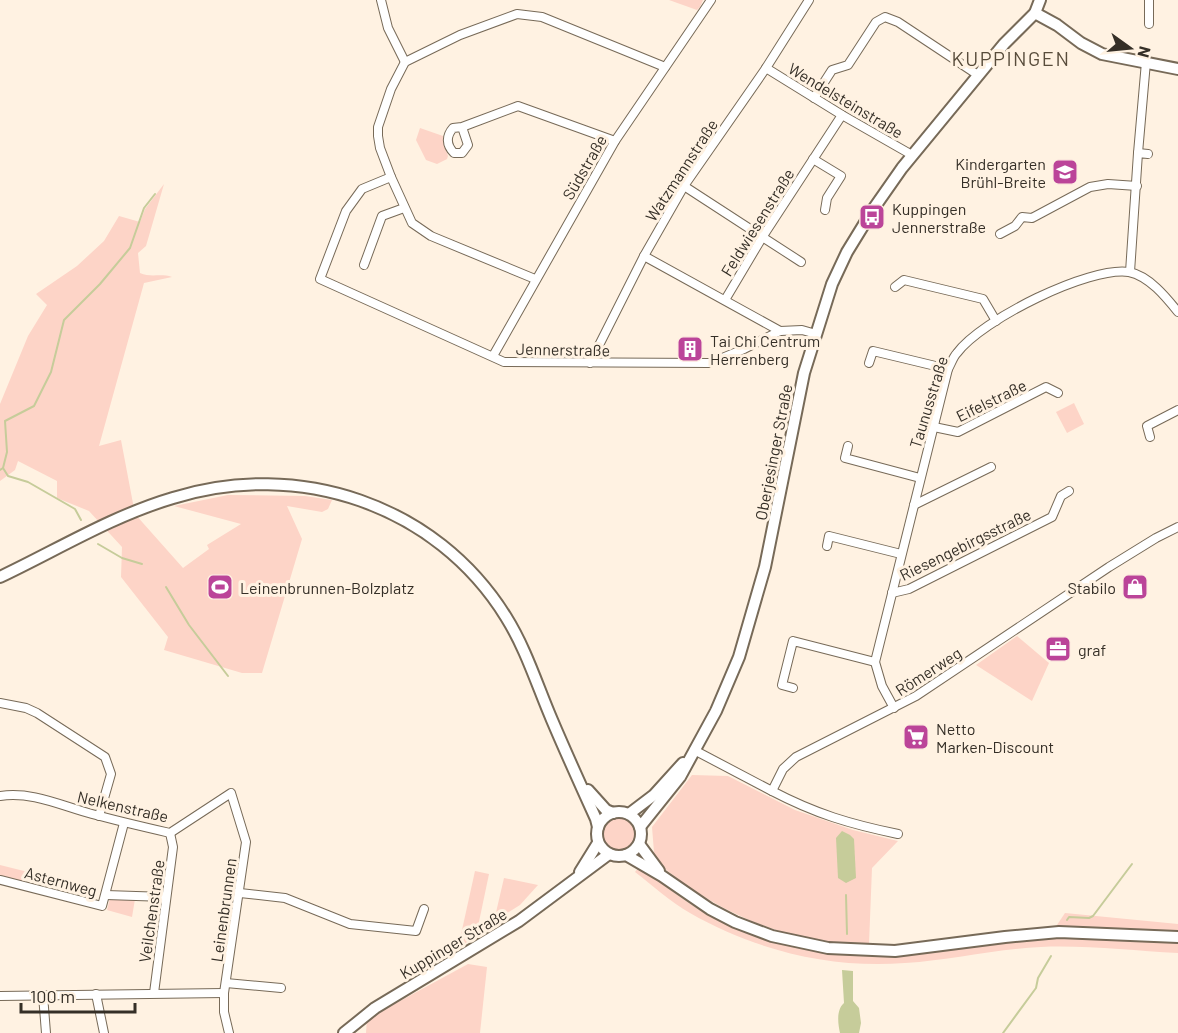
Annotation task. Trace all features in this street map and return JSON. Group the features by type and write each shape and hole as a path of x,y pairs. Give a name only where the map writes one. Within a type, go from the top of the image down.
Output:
{"main road":[{"path":"1040,0 1035,14 1057,25 1081,43 1102,54 1178,69"},
{"name":"Oberjesinger Straße","path":"692,754 732,677 751,620 776,515 800,389 832,284 847,252 874,208 912,155 1004,44 1035,14"},
{"path":"0,577 79,537 171,498 210,488 238,484 282,484 322,489 388,512 413,525 449,551 470,571 496,603 522,647 598,826"},
{"path":"629,814 654,795 692,754"},
{"path":"640,827 680,777 692,754"},
{"path":"577,775 601,805 613,813"},
{"path":"613,813 629,814 636,819 640,827 639,844 634,851 626,855 617,857 609,854 598,843 596,834 598,826 602,819 613,813"},
{"name":"Kuppinger Straße","path":"576,878 598,843"},
{"path":"639,844 662,876"},
{"name":"Kuppinger Straße","path":"344,1033 375,1008 519,921 609,854"},
{"path":"626,855 662,876 710,909 735,922 786,940 828,948 895,951 1059,932 1178,937"}],"street":[{"path":"381,0 388,28 405,62"},
{"name":"Südstraße","path":"493,356 615,141 711,0"},
{"name":"Watzmannstraße","path":"590,363 644,256 684,186 766,68 809,0"},
{"path":"1149,0 1149,24"},
{"path":"536,279 431,236 412,223 380,147 378,127 391,89 405,62 460,35 517,14 542,17 665,68"},
{"path":"814,98 832,70 848,65 876,22 885,17 898,22 978,75"},
{"path":"1146,62 1130,272 1158,287 1178,312"},
{"name":"Wendelsteinstraße","path":"766,68 912,155"},
{"path":"462,128 518,106 615,141"},
{"name":"Feldwiesenstraße","path":"725,300 763,236 842,115"},
{"path":"1138,153 1148,154"},
{"name":"Feldwiesenstraße","path":"813,159 842,176 827,198 825,210"},
{"name":"Jennerstraße","path":"391,177 362,189 346,211 320,279 504,362 710,363 780,331 802,330 816,334"},
{"path":"1000,234 1015,226 1022,217 1032,218 1090,187 1107,184 1137,186"},
{"path":"684,186 801,262"},
{"path":"364,265 382,216 404,208"},
{"path":"644,256 780,331"},
{"name":"Taunusstraße","path":"875,662 948,369 957,352 977,333 1061,286 1093,276 1130,272"},
{"path":"895,287 904,280 983,298 996,321"},
{"path":"869,363 873,351 948,369"},
{"name":"Eifelstraße","path":"934,427 958,432 1046,387 1058,393"},
{"path":"1150,436 1147,426 1178,410"},
{"path":"848,446 845,458 920,478"},
{"path":"914,505 992,467"},
{"name":"Riesengebirgsstraße","path":"892,593 909,589 1052,517 1061,496 1069,491"},
{"name":"Römerweg","path":"772,791 783,769 796,757 915,696 1109,567 1178,527"},
{"path":"827,546 829,536 901,554"},
{"path":"793,688 782,685 793,641 875,662 882,686 894,708"},
{"path":"0,703 26,708 37,713 105,757 111,774 99,816"},
{"path":"692,754 799,805 839,820 898,834"},
{"name":"Nelkenstraße","path":"0,796 14,794 36,798 124,823 170,833 231,793"},
{"name":"Leinenbrunnen","path":"229,1033 224,1012 224,993 246,842 231,793"},
{"name":"Asternweg","path":"1,880 102,906 124,823"},
{"name":"Veilchenstraße","path":"154,993 173,847 170,833"},
{"path":"240,892 285,898 350,924 416,931 424,909"},
{"name":"Asternweg","path":"106,895 166,897"},
{"path":"226,982 280,988"},
{"path":"0,996 224,993"},
{"path":"96,994 104,1033"},
{"path":"43,995 46,1033"}],"shaded area":[{"path":"669,0 703,0 697,10"},
{"path":"420,128 443,136 447,159 437,164 426,160 416,140"},
{"path":"164,184 146,246 138,253 140,273 172,277 144,283 99,446 121,440 135,514 183,568 209,549 207,545 241,524 174,506 228,495 305,496 332,500 328,509 322,512 287,506 302,539 262,673 242,673 164,650 168,637 121,577 122,547 89,511 57,498 57,481 18,461 15,470 0,481 0,404 28,336 47,305 36,294 77,266 104,241 119,216 140,222 145,209"},
{"path":"1074,403 1084,424 1067,433 1056,412"},
{"path":"1017,636 1049,663 1032,701 976,665"},
{"path":"692,775 728,776 795,810 853,830 898,841 872,868 869,944 817,941 765,926 713,902 668,872 651,855 654,852 652,827"},
{"path":"618,815 631,821 637,834 631,847 618,853 605,847 599,834 605,821"},
{"path":"842,831 854,839 856,878 846,883 838,878 836,838"},
{"path":"0,865 28,872 24,884 0,878"},
{"path":"639,867 688,902 719,920 744,932 796,948 851,955 905,955 1014,940 1066,937 1178,943 1178,953 1092,947 1041,947 905,963 849,963 821,960 767,947 715,926 683,909 662,894 635,872"},
{"path":"475,871 489,874 476,936 458,948"},
{"path":"504,878 538,885 520,905 494,921"},
{"path":"110,898 135,899 132,917 107,910"},
{"path":"1065,913 1178,924 1178,933 1055,928"},
{"path":"468,964 487,967 480,1033 366,1033 367,1019"},
{"path":"842,970 853,971 853,1001 859,1008 861,1023 859,1033 840,1033 839,1013 844,1003"}],"waterway":[{"path":"0,470 3,468 7,452 5,421 34,406 51,372 64,320 100,284 130,248 144,208 155,194"},
{"path":"3,468 8,476 28,482 75,509 81,520"},
{"path":"98,544 122,558 142,564"},
{"path":"166,587 189,625 228,676"},
{"path":"1067,920 1069,917 1089,918 1093,916 1132,864"},
{"path":"846,895 847,934"},
{"path":"1003,1033 1036,988 1038,978 1051,956"}],"place":[{"name":"Kindergarten Brühl-Breite","path":"1065,172"},
{"name":"Kuppingen Jennerstraße","path":"872,217"},
{"name":"Tai Chi Centrum Herrenberg","path":"690,349"},
{"name":"Leinenbrunnen-Bolzplatz","path":"220,587"},
{"name":"Stabilo","path":"1135,587"},
{"name":"graf","path":"1058,649"},
{"name":"Netto Marken-Discount","path":"916,737"}],"district":[{"name":"KUPPINGEN","path":"1011,58"}]}
